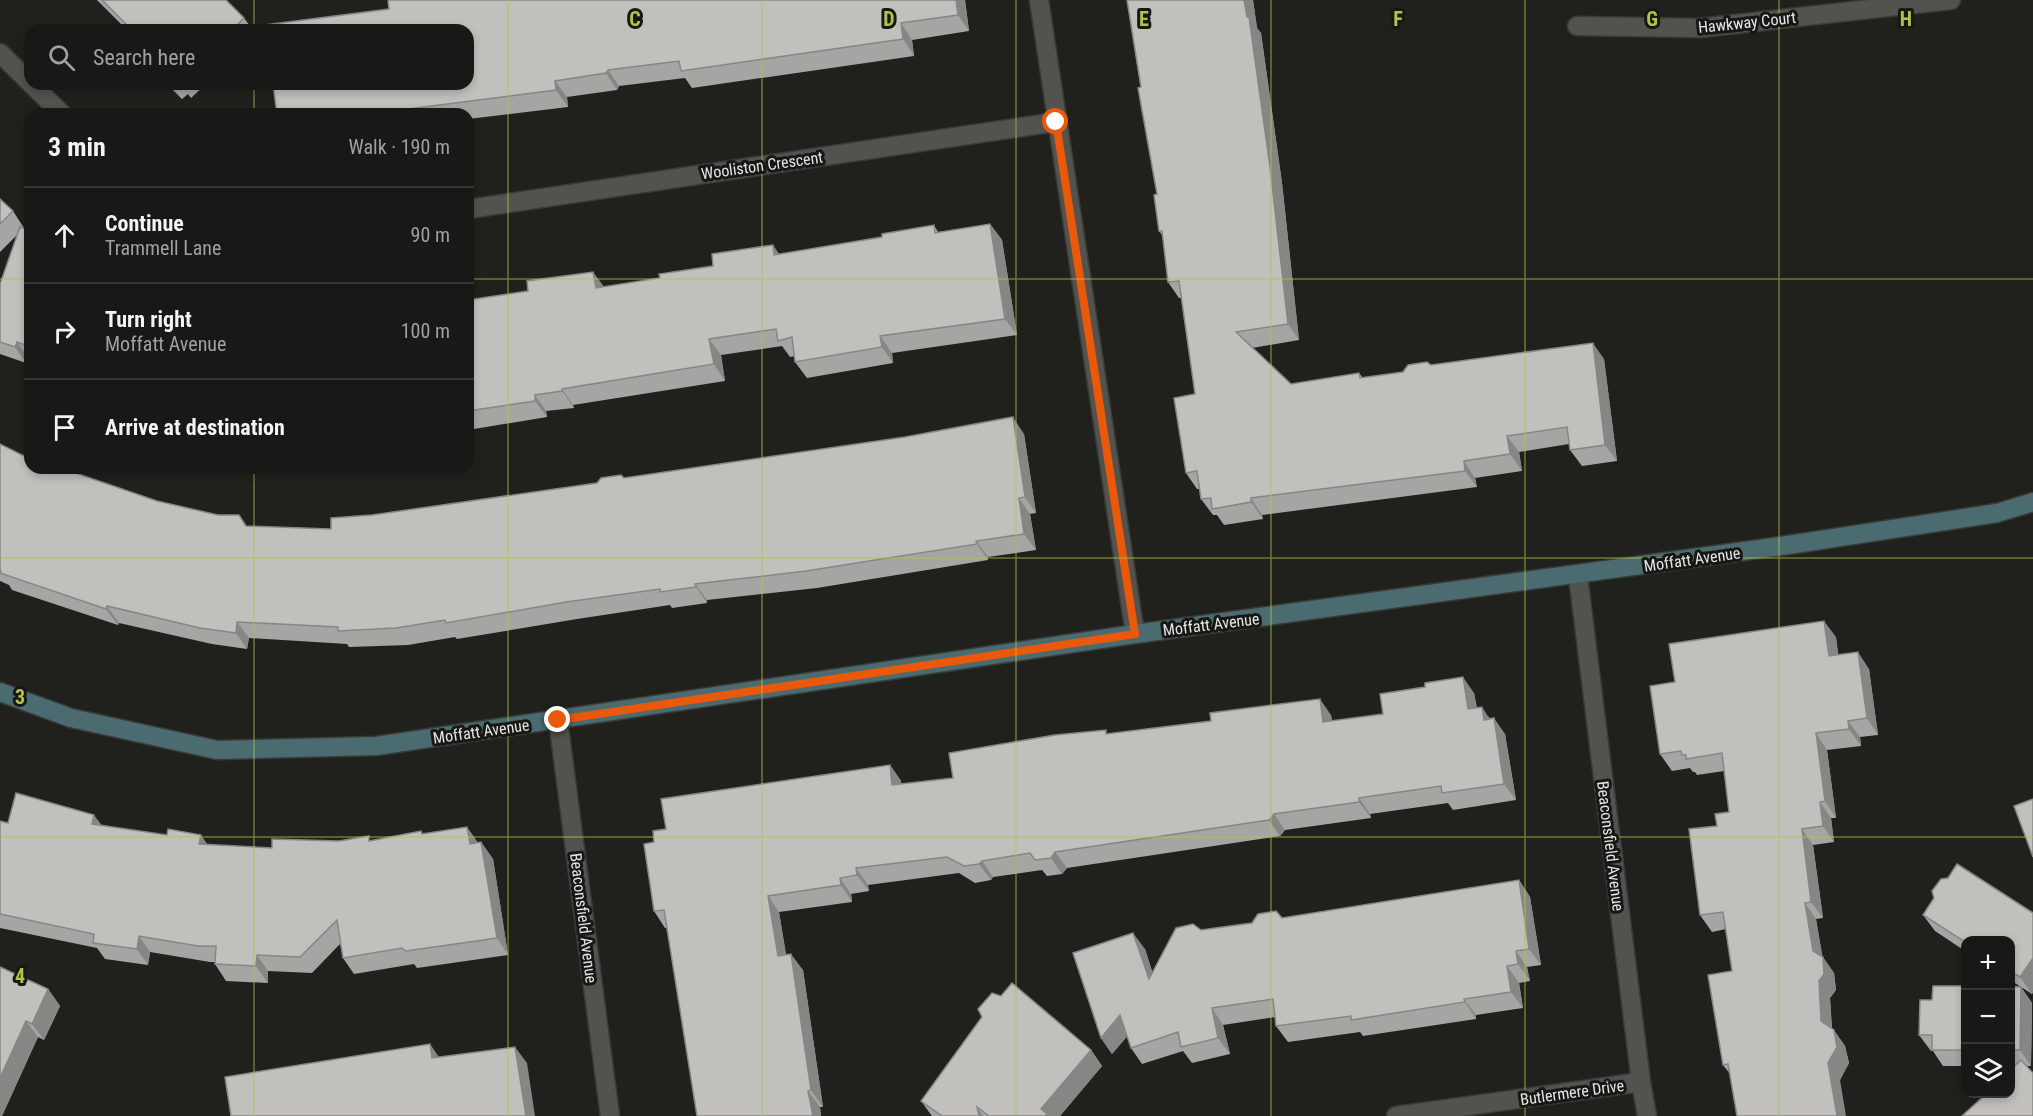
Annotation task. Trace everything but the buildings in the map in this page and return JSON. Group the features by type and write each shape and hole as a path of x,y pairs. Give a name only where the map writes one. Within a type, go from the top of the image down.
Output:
{"street":[{"path":"1039,0 1135,634"},
{"name":"Hawkway Court","path":"1577,26 1700,28 1951,0"},
{"path":"0,53 24,77"},
{"path":"38,90 56,108"},
{"name":"Wooliston Crescent","path":"474,207 1056,122"},
{"name":"Moffatt Avenue","path":"0,692 70,718 217,750 376,746 1135,634 1578,576 1997,513 2033,502"},
{"name":"Beaconsfield Avenue","path":"1578,576 1647,1116"},
{"name":"Beaconsfield Avenue","path":"558,720 610,1116"},
{"name":"Butlermere Drive","path":"1395,1116 1641,1082"}],"route":[{"path":"558,720 1135,634 1056,122"}]}
